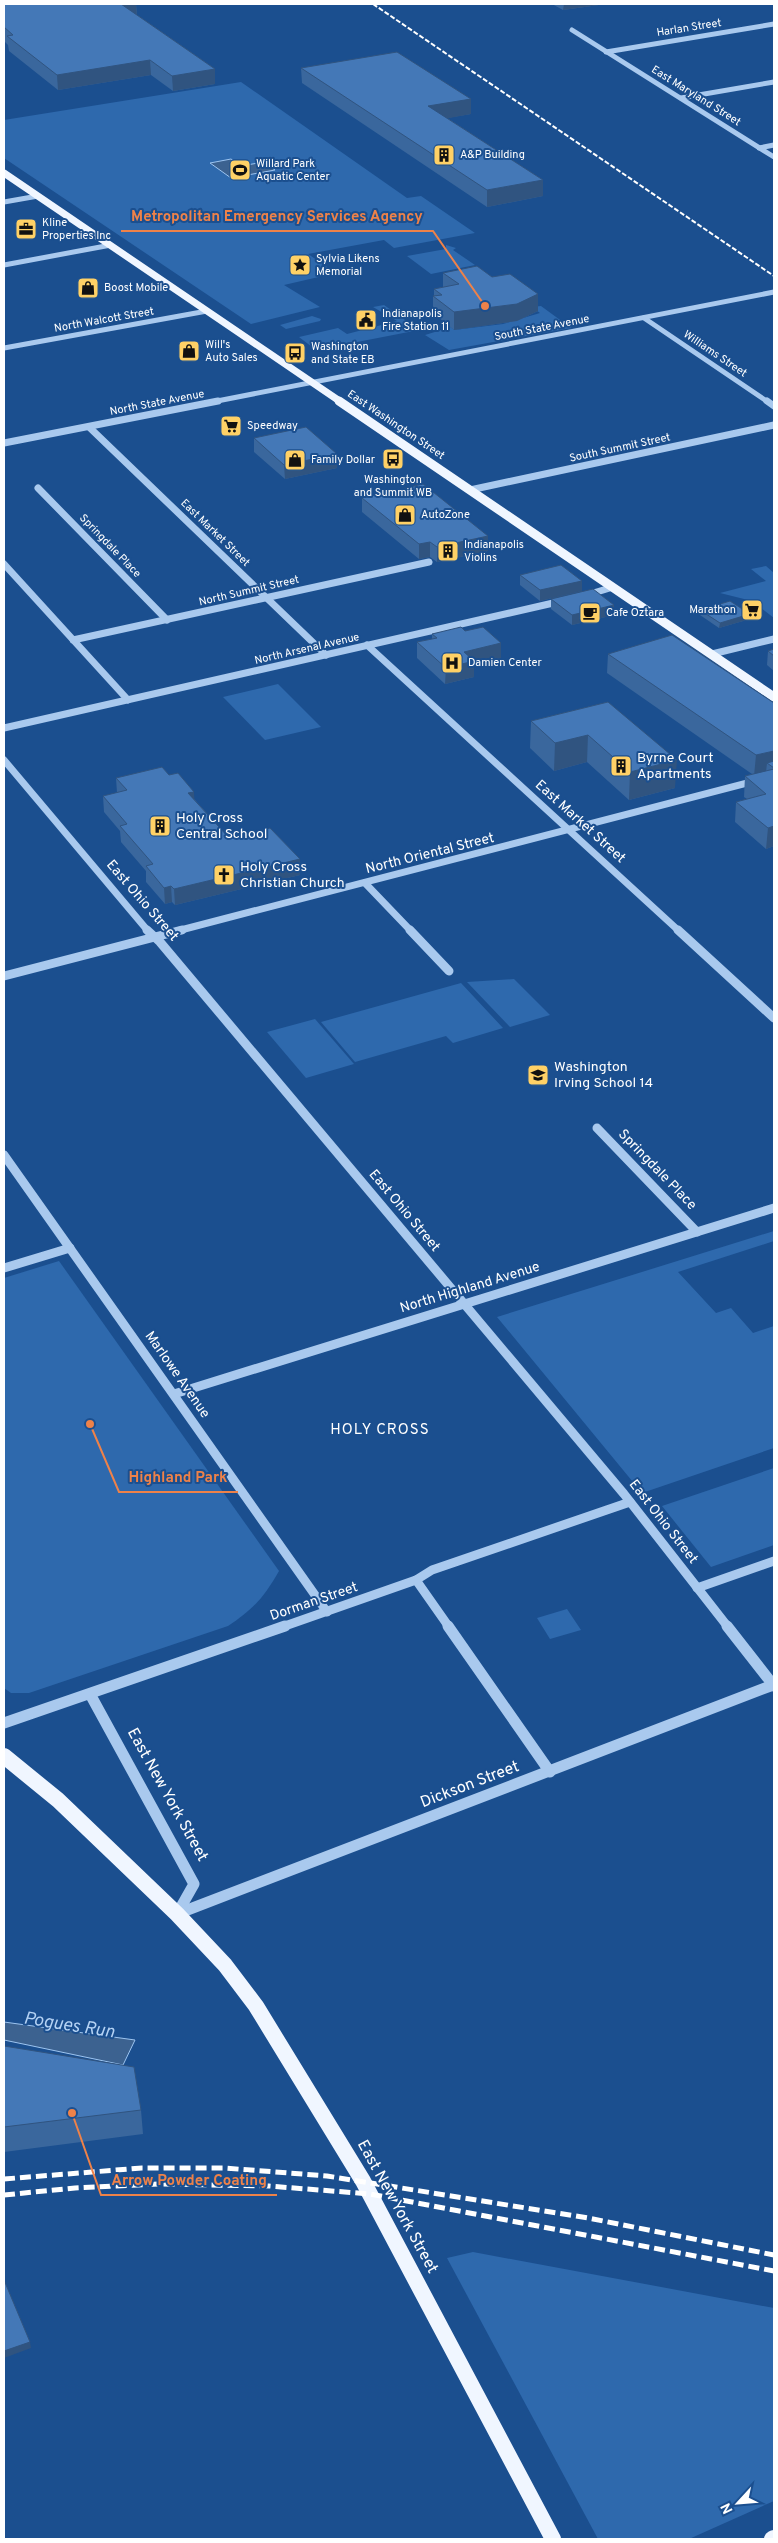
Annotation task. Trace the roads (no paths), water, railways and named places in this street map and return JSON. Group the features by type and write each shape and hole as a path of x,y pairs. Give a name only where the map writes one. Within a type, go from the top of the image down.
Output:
{"main road":[{"name":"East Washington Street","path":"4,173 774,696"},
{"name":"East New York Street","path":"4,1756 58,1800 177,1914 225,1965 256,2006 367,2188 553,2539"}],"street":[{"name":"Harlan Street","path":"606,52 774,24"},
{"name":"East Maryland Street","path":"572,30 774,157"},
{"path":"681,98 774,82"},
{"path":"759,148 774,145"},
{"path":"4,202 38,196"},
{"path":"4,265 111,246"},
{"name":"South State Avenue","path":"314,383 774,292"},
{"name":"North Walcott Street","path":"4,348 207,311"},
{"name":"Williams Street","path":"644,318 774,406"},
{"name":"North State Avenue","path":"4,443 314,383"},
{"name":"South Summit Street","path":"470,490 774,425"},
{"name":"East Market Street","path":"89,427 326,655"},
{"name":"Springdale Place","path":"38,488 167,620"},
{"name":"North Summit Street","path":"73,640 429,562"},
{"path":"4,564 128,700"},
{"path":"583,596 613,587"},
{"name":"North Arsenal Avenue","path":"4,728 574,598"},
{"path":"712,654 774,639"},
{"name":"East Market Street","path":"368,645 774,1018"},
{"name":"East Ohio Street","path":"4,760 630,1502 774,1686"},
{"name":"North Oriental Street","path":"4,976 774,776"},
{"path":"364,883 449,972"},
{"name":"Springdale Place","path":"597,1128 697,1232"},
{"name":"Marlowe Avenue","path":"4,1155 328,1612"},
{"name":"North Highland Avenue","path":"174,1394 774,1208"},
{"path":"4,1268 70,1248"},
{"name":"Dorman Street","path":"4,1723 328,1612 416,1580 432,1570 630,1502"},
{"path":"697,1588 774,1561"},
{"path":"416,1580 550,1772"},
{"name":"Dickson Street","path":"177,1914 774,1686"},
{"name":"East New York Street","path":"90,1694 194,1884 177,1914"}],"railway":[{"path":"373,4 774,276"},
{"path":"4,2179 142,2168 224,2168 327,2176 588,2218 774,2255"},
{"path":"4,2195 75,2188 160,2184 269,2186 370,2194 774,2271"}],"place":[{"name":"A&P Building","path":"444,155"},
{"name":"Willard Park Aquatic Center","path":"240,170"},
{"name":"Kline Properties Inc","path":"26,229"},
{"name":"Sylvia Likens Memorial","path":"300,265"},
{"name":"Boost Mobile","path":"88,288"},
{"name":"Metropolitan Emergency Services Agency","path":"485,306"},
{"name":"Indianapolis Fire Station 11","path":"366,320"},
{"name":"Will's Auto Sales","path":"189,351"},
{"name":"Washington and State EB","path":"295,353"},
{"name":"Speedway","path":"231,426"},
{"name":"Washington and Summit WB","path":"393,459"},
{"name":"Family Dollar","path":"295,460"},
{"name":"AutoZone","path":"405,515"},
{"name":"Indianapolis Violins","path":"448,551"},
{"name":"Marathon","path":"752,610"},
{"name":"Cafe Oztara","path":"590,613"},
{"name":"Damien Center","path":"452,663"},
{"name":"Byrne Court Apartments","path":"621,766"},
{"name":"Holy Cross Central School","path":"160,826"},
{"name":"Holy Cross Christian Church","path":"224,875"},
{"name":"Washington Irving School 14","path":"538,1075"},
{"name":"Highland Park","path":"90,1424"},
{"name":"Arrow Powder Coating","path":"72,2113"}],"district":[{"name":"HOLY CROSS","path":"380,1430"}],"water label":[{"name":"Pogues Run","path":"69,2026"}]}
